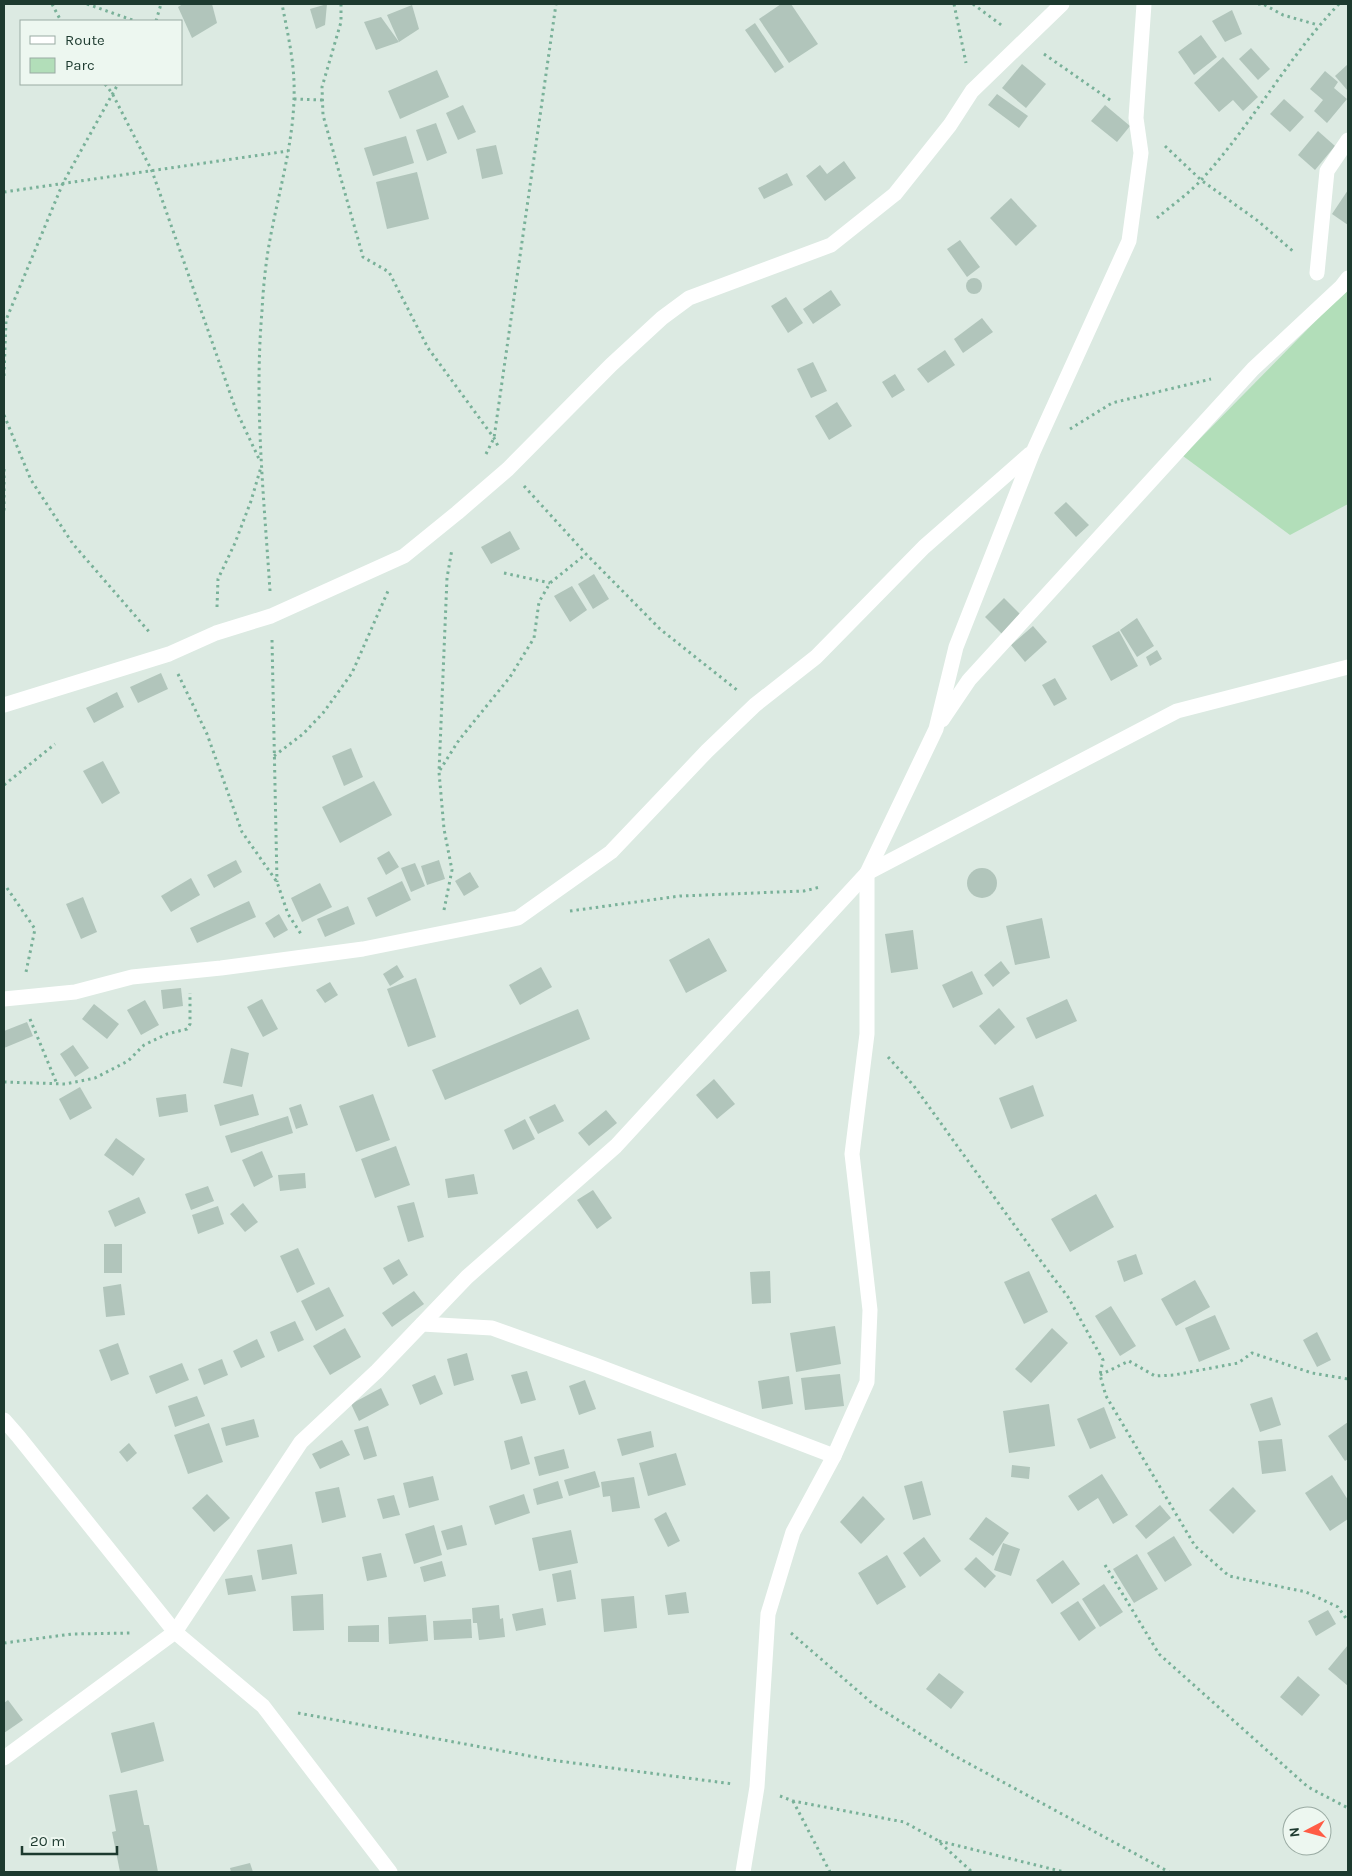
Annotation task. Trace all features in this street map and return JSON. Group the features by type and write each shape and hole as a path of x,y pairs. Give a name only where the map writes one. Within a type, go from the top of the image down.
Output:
{"street":[{"path":"4,704 169,654 216,633 271,616 404,556 508,469 611,365 662,318 682,303 690,298 831,245 895,194 950,125 972,91 1062,4"},
{"path":"936,729 956,647 1033,452 1129,241 1141,153 1136,118 1144,4"},
{"path":"1317,273 1326,171 1348,140"},
{"path":"4,1758 175,1632 301,1442 377,1371 467,1277 616,1146 867,874 936,729 969,680 1253,369 1341,287 1348,278"},
{"path":"4,999 75,992 132,977 362,949 518,918 611,852 707,751 755,705 816,657 924,547 1033,452"},
{"path":"867,874 1177,711 1348,667"},
{"path":"743,1872 757,1787 768,1614 793,1532 834,1456 868,1382 870,1310 852,1154 867,1034 867,874"},
{"path":"422,1324 492,1328 595,1364 834,1456"},
{"path":"4,1420 175,1632 263,1706 390,1872"}],"path":[{"path":"52,4 60,20"},
{"path":"88,4 132,20"},
{"path":"156,20 162,4"},
{"path":"277,882 271,616 259,377 262,312 268,251 288,151 294,99 292,62 282,4"},
{"path":"341,4 341,22 322,87 323,115 363,257 389,272 428,348 494,438 508,469 586,554 660,628 755,705"},
{"path":"954,4 972,91"},
{"path":"974,4 1136,118 1202,180 1258,221 1317,273"},
{"path":"1258,4 1263,4 1283,15 1318,25"},
{"path":"1129,241 1202,180 1223,156 1318,25 1339,4"},
{"path":"106,85 112,92 152,171 236,410 262,464 242,526 218,579 216,633"},
{"path":"4,376 6,320 63,183 117,85"},
{"path":"294,99 323,100"},
{"path":"4,192 288,151"},
{"path":"1033,452 1112,403 1215,378"},
{"path":"4,470 4,513"},
{"path":"439,772 459,740 510,677 534,638 539,602 550,582 586,554"},
{"path":"274,756 303,734 323,713 352,673 404,556"},
{"path":"504,574 550,582"},
{"path":"4,785 55,744"},
{"path":"566,912 680,896 804,891 822,886"},
{"path":"7,888 35,928 21,997 56,1084"},
{"path":"4,1082 65,1084 95,1078 128,1061 144,1045 167,1034 187,1029 190,1024 192,971"},
{"path":"867,1034 914,1086 1068,1297 1103,1360 1100,1375 1106,1396 1195,1546 1229,1576 1306,1592 1338,1607 1348,1621"},
{"path":"1100,1375 1129,1361 1155,1376 1174,1375 1238,1363 1252,1353 1312,1372 1348,1379"},
{"path":"1105,1565 1159,1654 1308,1787 1348,1808"},
{"path":"768,1614 873,1704 945,1750 1169,1872"},
{"path":"4,1643 72,1634 175,1632"},
{"path":"263,1706 551,1760 757,1787 793,1801 904,1822 936,1840 972,1872"},
{"path":"793,1801 830,1872"},
{"path":"936,1840 1064,1872"}],"green space":[{"path":"1348,288 1348,504 1290,535 1183,456"}],"building":[{"path":"183,4 212,4 217,23 192,38 178,7"},
{"path":"327,4 325,25 316,29 310,9"},
{"path":"781,4 791,4 818,44 789,63 759,19"},
{"path":"412,5 419,29 399,42 387,15"},
{"path":"1232,10 1242,34 1225,42 1212,21"},
{"path":"381,17 399,42 376,50 364,22"},
{"path":"755,23 784,67 775,73 745,30"},
{"path":"1201,35 1217,57 1194,75 1178,52"},
{"path":"1251,48 1270,69 1258,80 1239,59"},
{"path":"1223,57 1258,97 1243,111 1233,100 1219,112 1194,83"},
{"path":"1022,64 1046,84 1026,108 1002,88"},
{"path":"1348,64 1348,91 1335,76"},
{"path":"437,70 449,97 400,119 388,91"},
{"path":"1325,71 1338,82 1334,88 1347,99 1327,123 1314,111 1323,100 1310,89"},
{"path":"997,94 1028,116 1019,128 988,105"},
{"path":"1284,99 1304,117 1290,132 1270,114"},
{"path":"463,105 476,132 458,140 446,113"},
{"path":"1105,105 1130,126 1117,142 1091,121"},
{"path":"436,123 447,153 427,161 416,130"},
{"path":"1318,131 1335,146 1315,170 1298,155"},
{"path":"406,136 414,163 373,176 364,148"},
{"path":"496,145 503,174 482,179 476,149"},
{"path":"844,161 856,178 825,201 806,176 820,165 827,174"},
{"path":"417,172 429,219 387,229 376,182"},
{"path":"787,173 793,185 764,199 758,188"},
{"path":"1348,190 1348,225 1332,214"},
{"path":"1011,198 1037,226 1016,246 990,218"},
{"path":"960,240 980,267 967,277 947,249"},
{"path":"974,278 980,280 982,286 980,292 974,294 968,292 966,286 968,280"},
{"path":"831,290 841,305 813,324 803,309"},
{"path":"786,297 803,323 788,333 771,306"},
{"path":"982,318 993,332 963,353 954,339"},
{"path":"945,350 955,365 928,383 917,369"},
{"path":"813,362 827,391 811,398 797,369"},
{"path":"895,374 905,390 892,398 882,382"},
{"path":"837,402 852,426 829,440 815,416"},
{"path":"1066,502 1089,525 1076,537 1054,513"},
{"path":"510,531 520,549 491,564 481,547"},
{"path":"594,574 609,599 593,609 578,584"},
{"path":"572,586 587,610 570,622 554,596"},
{"path":"1004,598 1022,616 1003,635 985,617"},
{"path":"1137,618 1154,646 1137,657 1120,630"},
{"path":"1033,626 1047,642 1025,662 1011,645"},
{"path":"1119,631 1138,666 1111,681 1092,646"},
{"path":"1157,650 1162,659 1150,666 1146,657"},
{"path":"161,673 168,689 138,703 130,687"},
{"path":"1055,678 1067,699 1054,706 1042,685"},
{"path":"117,692 124,707 94,723 86,708"},
{"path":"351,748 363,777 344,786 332,756"},
{"path":"103,761 120,793 102,804 83,771"},
{"path":"374,781 392,815 340,843 322,807"},
{"path":"389,851 399,867 386,875 377,858"},
{"path":"236,860 242,872 214,888 207,875"},
{"path":"439,860 445,879 427,885 421,866"},
{"path":"415,863 425,886 411,892 401,868"},
{"path":"982,868 993,872 997,883 993,894 982,898 971,894 967,883 971,872"},
{"path":"470,872 479,887 464,896 455,881"},
{"path":"191,878 200,895 171,912 161,896"},
{"path":"402,881 411,900 376,917 367,898"},
{"path":"320,883 332,907 302,922 291,898"},
{"path":"83,897 97,932 81,939 66,904"},
{"path":"249,901 256,917 197,943 190,928"},
{"path":"348,906 355,924 325,937 317,919"},
{"path":"279,914 288,930 274,938 265,923"},
{"path":"1042,918 1050,958 1015,965 1006,926"},
{"path":"913,930 918,969 891,973 885,934"},
{"path":"709,938 727,971 686,993 669,960"},
{"path":"1001,961 1010,973 993,987 984,975"},
{"path":"397,965 404,977 390,986 383,974"},
{"path":"541,967 552,987 520,1005 509,985"},
{"path":"972,971 983,994 953,1008 942,985"},
{"path":"416,978 436,1037 408,1047 387,989"},
{"path":"330,982 338,995 325,1003 316,990"},
{"path":"181,988 183,1006 163,1009 161,990"},
{"path":"262,999 278,1029 263,1037 247,1007"},
{"path":"1067,999 1077,1021 1036,1039 1026,1018"},
{"path":"145,1000 159,1025 141,1035 127,1010"},
{"path":"94,1004 119,1024 107,1039 82,1019"},
{"path":"999,1008 1015,1027 995,1045 979,1026"},
{"path":"578,1009 590,1039 445,1100 432,1070"},
{"path":"27,1022 33,1036 4,1048 4,1031"},
{"path":"73,1045 89,1068 75,1077 60,1054"},
{"path":"231,1048 249,1053 242,1087 223,1083"},
{"path":"714,1079 735,1104 717,1119 696,1095"},
{"path":"1033,1085 1044,1116 1011,1129 999,1098"},
{"path":"80,1087 92,1108 70,1120 59,1099"},
{"path":"186,1094 188,1112 159,1117 156,1098"},
{"path":"253,1094 259,1115 220,1126 214,1105"},
{"path":"373,1094 390,1140 356,1152 339,1106"},
{"path":"301,1104 308,1125 296,1129 289,1108"},
{"path":"555,1104 564,1121 538,1134 529,1117"},
{"path":"606,1110 617,1123 589,1146 578,1133"},
{"path":"288,1116 293,1133 231,1153 225,1136"},
{"path":"525,1119 535,1139 513,1150 504,1130"},
{"path":"116,1138 145,1159 133,1176 104,1155"},
{"path":"396,1146 410,1185 375,1198 361,1159"},
{"path":"262,1151 273,1177 254,1187 242,1160"},
{"path":"305,1173 306,1188 280,1191 278,1175"},
{"path":"474,1174 478,1194 448,1198 445,1179"},
{"path":"208,1186 214,1201 191,1210 185,1194"},
{"path":"593,1190 612,1218 597,1229 577,1200"},
{"path":"1096,1194 1114,1227 1070,1252 1051,1219"},
{"path":"139,1197 146,1213 115,1227 108,1211"},
{"path":"414,1202 424,1237 408,1242 397,1206"},
{"path":"243,1203 258,1222 245,1232 230,1214"},
{"path":"218,1206 224,1224 198,1234 192,1215"},
{"path":"104,1244 122,1244 122,1273 104,1273"},
{"path":"298,1248 315,1284 297,1293 280,1256"},
{"path":"1136,1254 1143,1274 1124,1282 1117,1261"},
{"path":"399,1259 408,1275 393,1285 383,1268"},
{"path":"770,1271 771,1303 752,1304 750,1272"},
{"path":"1029,1271 1048,1312 1024,1324 1004,1282"},
{"path":"1195,1280 1210,1307 1176,1326 1161,1299"},
{"path":"121,1284 125,1315 106,1317 103,1287"},
{"path":"329,1287 344,1316 316,1331 301,1301"},
{"path":"414,1291 424,1304 392,1327 382,1313"},
{"path":"1111,1306 1136,1346 1120,1356 1095,1316"},
{"path":"1215,1315 1230,1349 1199,1362 1185,1328"},
{"path":"295,1321 304,1340 278,1352 270,1332"},
{"path":"835,1326 841,1364 796,1372 790,1333"},
{"path":"345,1328 361,1357 330,1375 313,1346"},
{"path":"1052,1328 1068,1343 1031,1383 1015,1369"},
{"path":"1317,1332 1331,1360 1317,1367 1303,1340"},
{"path":"257,1339 265,1357 241,1368 233,1351"},
{"path":"118,1343 129,1374 111,1381 99,1350"},
{"path":"467,1353 474,1380 454,1386 447,1359"},
{"path":"222,1359 228,1375 204,1385 198,1369"},
{"path":"182,1363 189,1380 156,1394 149,1376"},
{"path":"527,1371 536,1400 521,1404 511,1375"},
{"path":"840,1374 844,1406 805,1410 801,1378"},
{"path":"435,1375 443,1394 420,1405 412,1385"},
{"path":"789,1376 793,1404 762,1409 758,1381"},
{"path":"585,1380 596,1409 579,1415 569,1386"},
{"path":"381,1388 389,1405 359,1421 351,1404"},
{"path":"197,1396 205,1416 175,1427 168,1406"},
{"path":"1272,1397 1281,1425 1260,1432 1250,1404"},
{"path":"1049,1404 1055,1446 1009,1453 1003,1411"},
{"path":"1104,1407 1116,1438 1090,1449 1077,1419"},
{"path":"254,1419 259,1437 226,1446 221,1428"},
{"path":"1348,1422 1348,1459 1345,1461 1328,1436"},
{"path":"209,1423 223,1462 188,1474 174,1435"},
{"path":"368,1426 377,1456 364,1460 354,1430"},
{"path":"651,1431 654,1447 622,1456 617,1439"},
{"path":"522,1436 530,1464 511,1470 504,1441"},
{"path":"1282,1439 1286,1471 1262,1474 1258,1441"},
{"path":"342,1440 350,1455 320,1469 312,1454"},
{"path":"129,1443 137,1453 127,1462 119,1452"},
{"path":"564,1449 569,1468 539,1476 534,1457"},
{"path":"676,1453 686,1485 648,1496 639,1463"},
{"path":"1012,1465 1030,1467 1029,1479 1011,1477"},
{"path":"595,1471 600,1487 569,1496 564,1480"},
{"path":"1102,1474 1128,1515 1113,1524 1098,1498 1078,1511 1068,1496"},
{"path":"1332,1475 1348,1500 1348,1519 1330,1531 1305,1493"},
{"path":"433,1476 439,1500 409,1508 403,1483"},
{"path":"634,1477 640,1508 612,1512 610,1496 603,1497 601,1482"},
{"path":"558,1481 563,1498 537,1505 533,1489"},
{"path":"922,1481 931,1515 913,1520 904,1486"},
{"path":"339,1487 346,1517 322,1523 315,1492"},
{"path":"1233,1487 1256,1511 1233,1534 1209,1510"},
{"path":"207,1494 230,1518 214,1532 192,1508"},
{"path":"524,1494 530,1513 495,1525 489,1506"},
{"path":"394,1495 400,1515 383,1519 377,1499"},
{"path":"863,1496 885,1519 861,1544 840,1522"},
{"path":"1160,1505 1171,1518 1146,1539 1135,1526"},
{"path":"666,1512 680,1541 668,1547 654,1519"},
{"path":"986,1517 1009,1533 993,1556 969,1539"},
{"path":"434,1525 442,1555 414,1564 405,1534"},
{"path":"462,1525 467,1545 447,1550 441,1531"},
{"path":"571,1530 578,1563 539,1571 532,1538"},
{"path":"1174,1536 1192,1565 1165,1582 1147,1553"},
{"path":"924,1537 941,1561 920,1577 903,1553"},
{"path":"1003,1543 1020,1549 1011,1576 994,1570"},
{"path":"292,1544 297,1574 262,1580 257,1550"},
{"path":"381,1553 387,1577 367,1581 362,1557"},
{"path":"1137,1554 1158,1589 1134,1603 1113,1569"},
{"path":"887,1555 906,1587 877,1605 858,1573"},
{"path":"976,1557 996,1576 985,1588 964,1569"},
{"path":"1063,1560 1080,1584 1052,1604 1036,1580"},
{"path":"442,1561 446,1576 424,1582 420,1567"},
{"path":"571,1570 576,1599 557,1602 552,1574"},
{"path":"252,1575 256,1591 228,1595 225,1579"},
{"path":"1104,1584 1123,1612 1100,1627 1082,1599"},
{"path":"686,1592 689,1613 668,1615 665,1595"},
{"path":"323,1594 324,1630 293,1631 291,1596"},
{"path":"634,1596 637,1628 604,1632 601,1599"},
{"path":"1078,1601 1096,1628 1079,1641 1060,1613"},
{"path":"499,1605 500,1619 503,1618 505,1637 479,1640 477,1623 473,1623 472,1608"},
{"path":"543,1608 546,1625 516,1631 512,1614"},
{"path":"1328,1610 1336,1624 1316,1636 1308,1621"},
{"path":"426,1615 428,1641 389,1644 388,1617"},
{"path":"471,1619 472,1638 434,1640 433,1621"},
{"path":"379,1625 379,1642 348,1642 348,1626"},
{"path":"1348,1645 1348,1686 1328,1669"},
{"path":"939,1673 964,1692 951,1709 926,1689"},
{"path":"1298,1676 1320,1695 1302,1716 1280,1697"},
{"path":"8,1700 23,1720 4,1733 4,1703"},
{"path":"154,1722 164,1761 121,1773 111,1733"},
{"path":"137,1790 144,1825 149,1825 158,1872 120,1872 112,1832 116,1831 109,1795"},
{"path":"250,1863 253,1872 231,1872 230,1868"}]}
